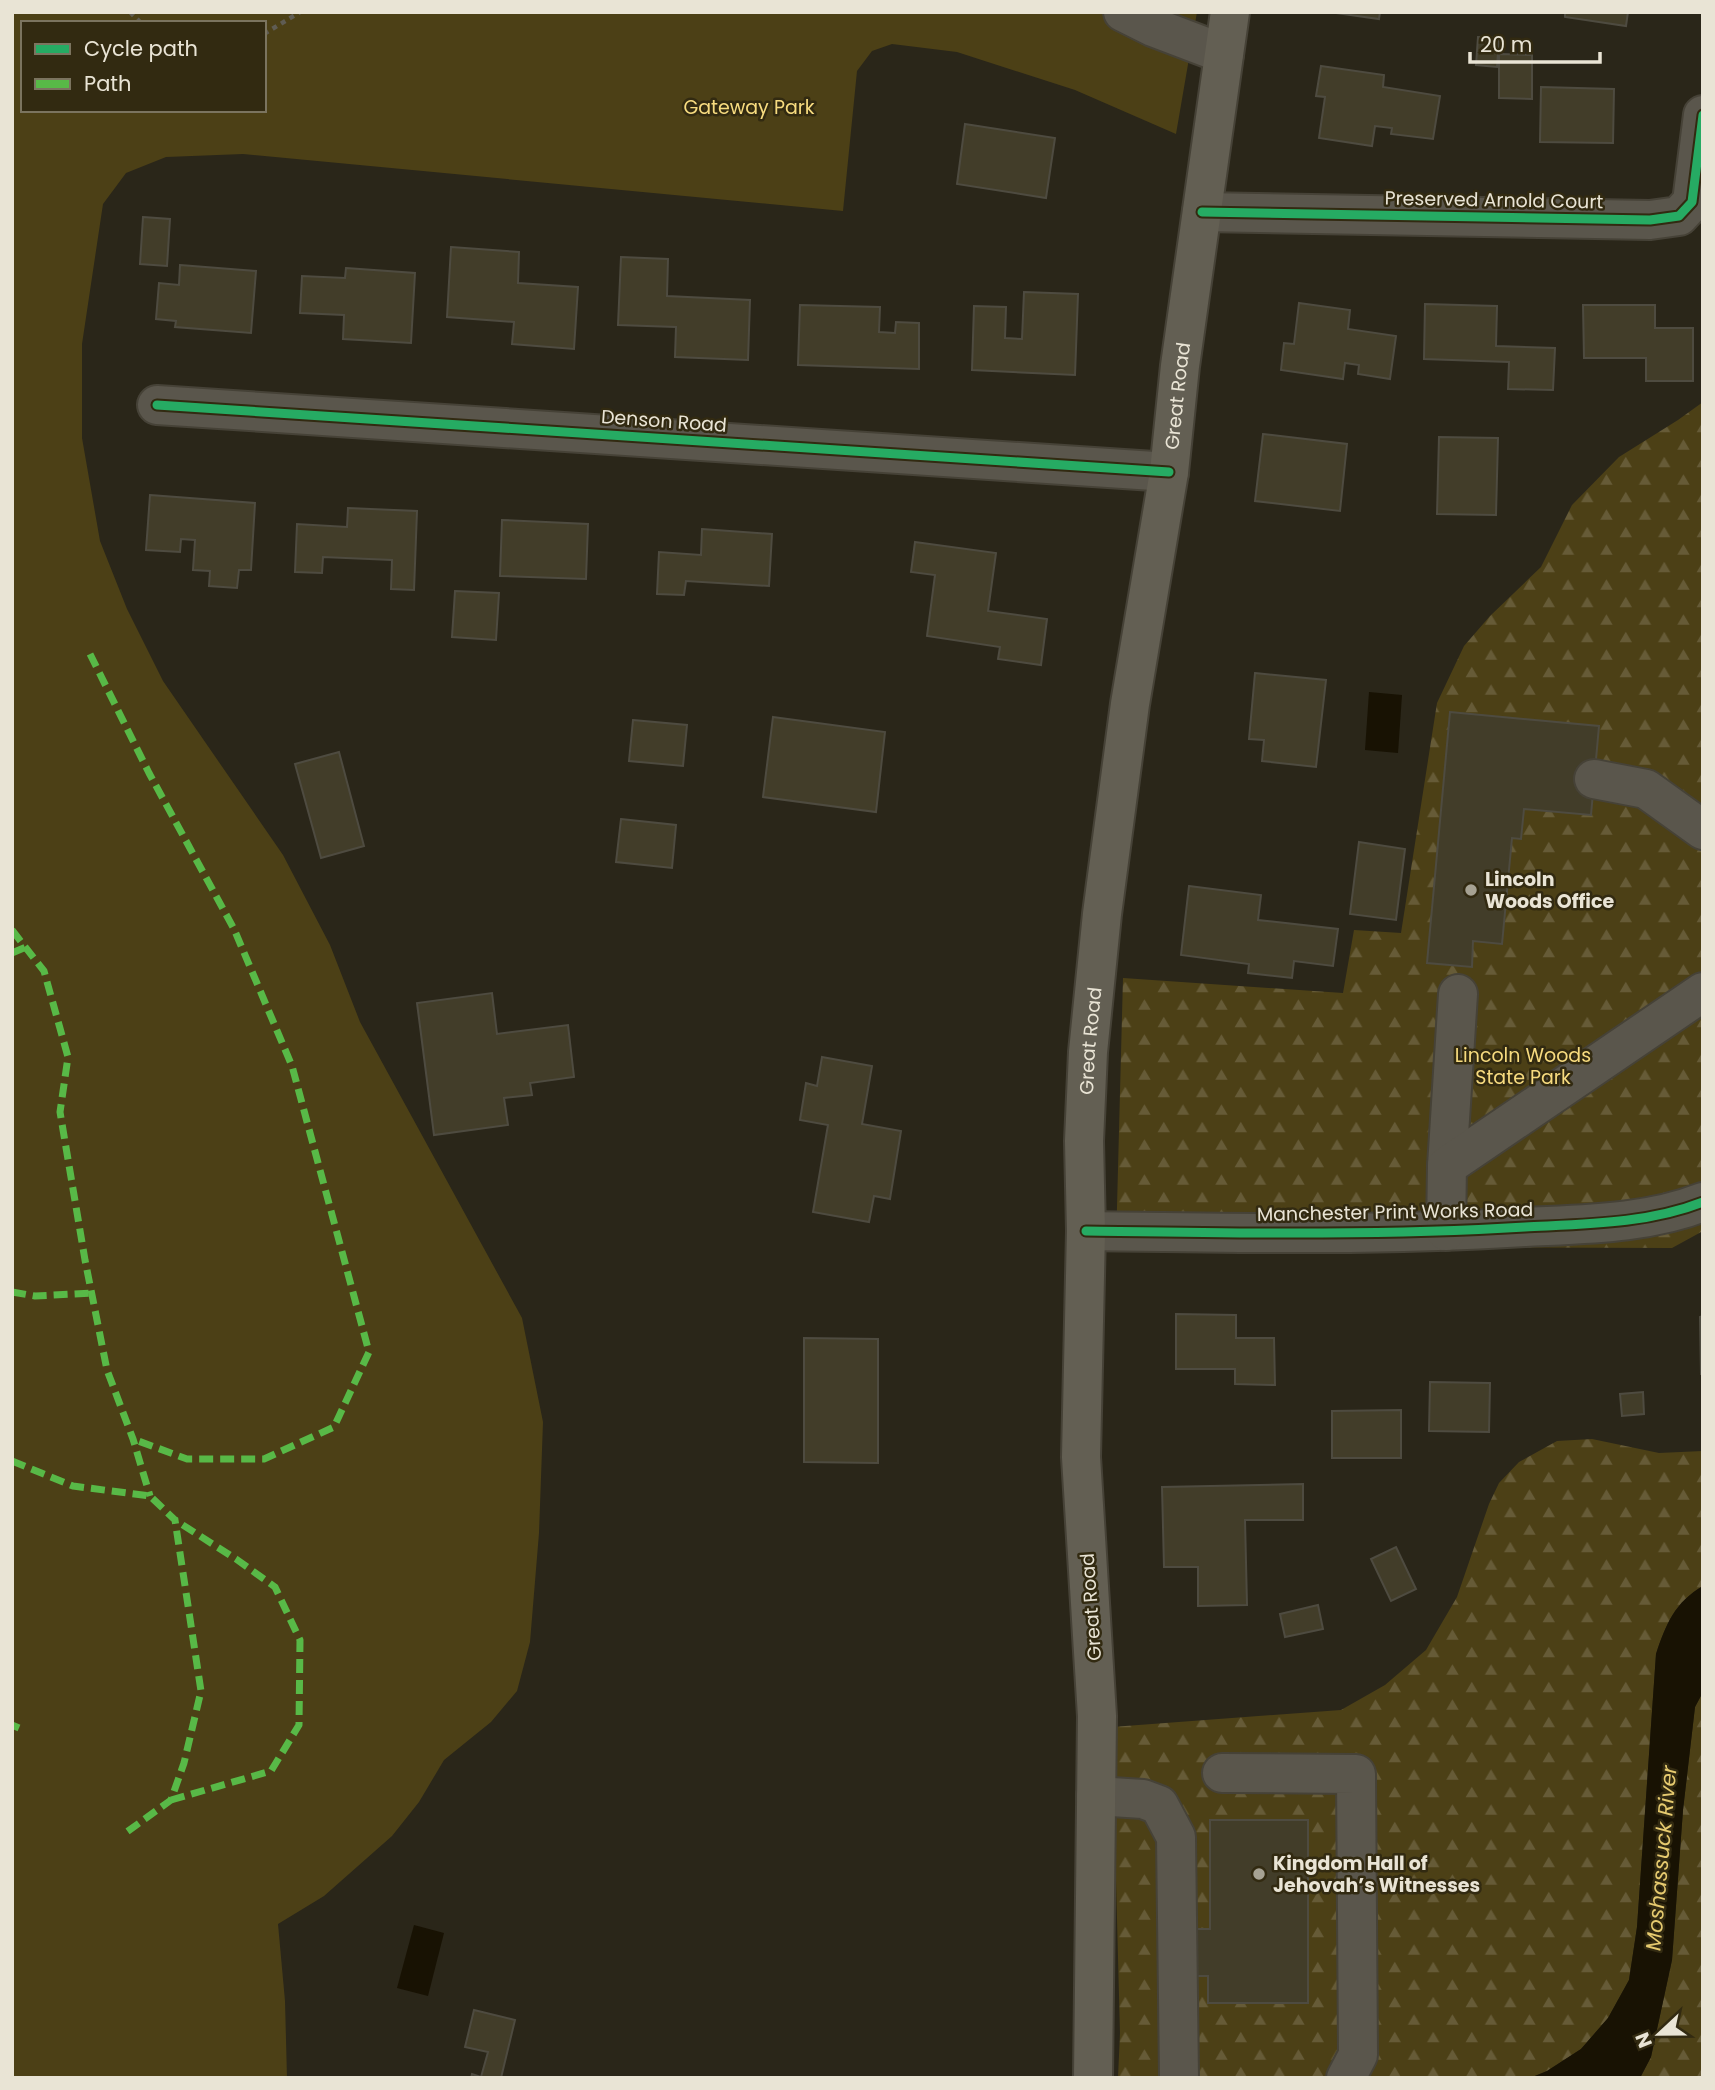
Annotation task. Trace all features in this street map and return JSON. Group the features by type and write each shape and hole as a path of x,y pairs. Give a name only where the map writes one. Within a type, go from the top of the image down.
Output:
{"main road":[{"name":"Great Road","path":"1093,2078 1096,1703 1082,1457 1086,1231 1084,1141 1091,1019 1130,704 1169,472 1180,366 1230,12"}],"street":[{"path":"1123,12 1153,27 1224,54"},
{"name":"Preserved Arnold Court","path":"1202,212 1650,220 1679,216 1692,202 1703,115"},
{"name":"Denson Road","path":"157,405 1169,472"},
{"path":"1594,779 1646,789 1703,830"},
{"path":"1447,1166 1703,992"},
{"path":"1446,1231 1447,1166 1458,994"},
{"name":"Manchester Print Works Road","path":"1086,1231 1446,1231 1630,1220 1703,1202"},
{"path":"1222,1773 1356,1774 1358,2055 1346,2078"},
{"path":"1096,1796 1143,1800 1159,1805 1176,1837 1178,2078"}],"path":[{"path":"266,33 300,12"}],"green space":[{"name":"Gateway Park","path":"12,12 1197,12 1176,134 1075,90 957,52 892,44 872,51 857,71 843,211 243,154 166,157 126,173 103,204 82,344 82,438 100,541 127,609 163,681 283,855 330,945 360,1022 522,1318 543,1422 539,1533 530,1642 517,1691 491,1722 444,1760 419,1802 392,1836 324,1896 278,1924 285,2001 287,2078 12,2078"},
{"name":"Lincoln Woods State Park","path":"1703,402 1703,1231 1672,1248 1116,1246 1123,978 1343,993 1354,930 1401,933 1437,703 1464,646 1490,616 1541,567 1572,505 1619,457"},
{"path":"1592,1439 1659,1453 1703,1451 1703,1586 1678,1607 1656,1654 1637,1927 1629,1980 1608,2018 1581,2049 1547,2071 1530,2078 1118,2078 1120,2033 1112,1727 1341,1710 1385,1685 1426,1650 1457,1597 1489,1504 1499,1483 1519,1462 1557,1441"},
{"path":"1703,1692 1703,2078 1640,2078 1651,2057 1672,1960 1683,1810 1695,1707"}],"water":[{"path":"1369,692 1402,695 1398,753 1365,750"},
{"name":"Moshassuck River","path":"1703,1586 1703,1692 1695,1707 1683,1810 1672,1960 1651,2057 1640,2078 1530,2078 1547,2071 1581,2049 1608,2018 1629,1980 1637,1927 1656,1654 1678,1607"},
{"path":"414,1925 444,1933 428,1996 397,1988"}],"building":[{"path":"1329,12 1380,12 1379,19"},
{"path":"1565,12 1628,12 1626,26 1565,17"},
{"path":"1478,37 1499,38 1497,67 1476,65"},
{"path":"1499,54 1532,55 1532,99 1499,98"},
{"path":"1321,66 1384,75 1383,87 1440,96 1433,139 1391,134 1392,128 1375,126 1372,146 1319,138 1325,97 1316,96"},
{"path":"1541,87 1614,89 1613,143 1540,142"},
{"path":"965,124 1055,138 1046,198 957,184"},
{"path":"143,217 170,219 167,266 140,264"},
{"path":"451,247 519,252 518,283 578,287 574,349 512,344 514,322 447,317"},
{"path":"621,257 668,259 667,296 750,300 748,360 675,357 676,327 618,325"},
{"path":"180,265 256,271 251,333 175,327 176,321 156,319 159,283 179,285"},
{"path":"346,268 415,273 411,343 343,339 344,315 300,313 302,276 345,278"},
{"path":"1024,292 1078,294 1075,375 972,370 974,306 1006,307 1005,338 1022,339"},
{"path":"1299,303 1350,310 1348,329 1396,336 1390,379 1358,374 1359,365 1345,363 1343,379 1281,370 1284,343 1294,344"},
{"path":"1425,304 1497,306 1496,346 1555,348 1553,390 1508,389 1509,362 1424,359"},
{"path":"800,305 880,307 879,332 895,333 896,322 919,323 919,369 798,365"},
{"path":"1583,305 1655,305 1655,328 1693,328 1693,381 1646,381 1646,358 1584,358"},
{"path":"1263,434 1347,444 1340,511 1255,501"},
{"path":"1439,437 1498,438 1496,515 1437,514"},
{"path":"150,495 255,503 251,570 239,570 237,588 209,586 210,571 193,570 195,540 181,539 180,552 146,550"},
{"path":"348,508 417,511 414,590 391,589 392,560 323,557 322,573 295,572 297,524 347,527"},
{"path":"502,520 588,524 586,579 500,576"},
{"path":"702,529 772,534 769,586 686,581 684,595 657,594 659,552 701,555"},
{"path":"915,542 996,553 988,611 1047,619 1041,665 998,659 1000,647 927,636 935,575 911,572"},
{"path":"455,591 499,593 496,640 452,637"},
{"path":"1255,673 1326,680 1316,767 1262,761 1264,740 1249,739"},
{"name":"Lincoln Woods Office","path":"1450,712 1599,726 1591,815 1524,809 1521,839 1512,838 1502,944 1473,941 1472,967 1427,963"},
{"path":"773,717 885,732 876,812 763,797"},
{"path":"633,720 687,725 683,766 629,761"},
{"path":"339,752 364,846 321,858 295,764"},
{"path":"621,819 676,825 672,868 616,862"},
{"path":"1359,842 1405,849 1396,920 1350,914"},
{"path":"1189,886 1261,895 1258,920 1338,929 1333,966 1294,961 1292,978 1248,973 1249,964 1181,955"},
{"path":"492,993 497,1034 568,1025 574,1077 530,1083 532,1095 504,1098 508,1125 434,1135 417,1003"},
{"path":"822,1057 872,1066 862,1124 901,1131 890,1199 874,1196 869,1222 813,1212 828,1125 800,1120 806,1083 817,1086"},
{"path":"1176,1314 1236,1315 1236,1338 1274,1338 1275,1385 1235,1384 1235,1369 1176,1369"},
{"path":"1703,1316 1703,1374 1701,1374 1700,1317"},
{"path":"804,1338 878,1339 878,1463 804,1462"},
{"path":"1430,1382 1490,1383 1489,1432 1429,1431"},
{"path":"1643,1392 1644,1414 1622,1416 1620,1394"},
{"path":"1401,1410 1401,1458 1332,1458 1332,1411"},
{"path":"1303,1484 1303,1520 1245,1520 1247,1605 1198,1606 1198,1567 1164,1567 1162,1487"},
{"path":"1396,1547 1416,1589 1391,1601 1371,1559"},
{"path":"1318,1605 1323,1629 1285,1637 1280,1614"},
{"name":"Kingdom Hall of Jehovah’s Witnesses","path":"1210,1820 1308,1820 1308,2003 1208,2003 1208,1976 1196,1976 1196,1929 1210,1929"},
{"path":"474,2010 515,2020 501,2078 471,2078 472,2074 481,2077 488,2052 465,2047"}],"marked path":[{"path":"90,654 149,773 234,929 292,1066 369,1352 334,1427 264,1459 187,1459 133,1439"},
{"path":"12,930 44,971 68,1057 60,1112 85,1260 107,1370 133,1439 150,1496"},
{"path":"12,953 26,947"},
{"path":"12,1292 35,1296 92,1293"},
{"path":"12,1461 73,1486 150,1496 175,1520 201,1691 184,1763 171,1800 124,1834"},
{"path":"171,1800 271,1771 299,1725 300,1640 275,1587 175,1520"},
{"path":"12,1725 19,1728"}],"cycle path":[{"path":"1202,212 1650,220 1679,216 1692,202 1703,115"},
{"path":"157,405 1169,472"},
{"path":"1086,1231 1306,1233 1470,1230 1615,1222 1660,1215 1703,1202"}],"place":[{"name":"Lincoln Woods Office","path":"1471,890"},
{"name":"Kingdom Hall of Jehovah’s Witnesses","path":"1259,1874"}]}
